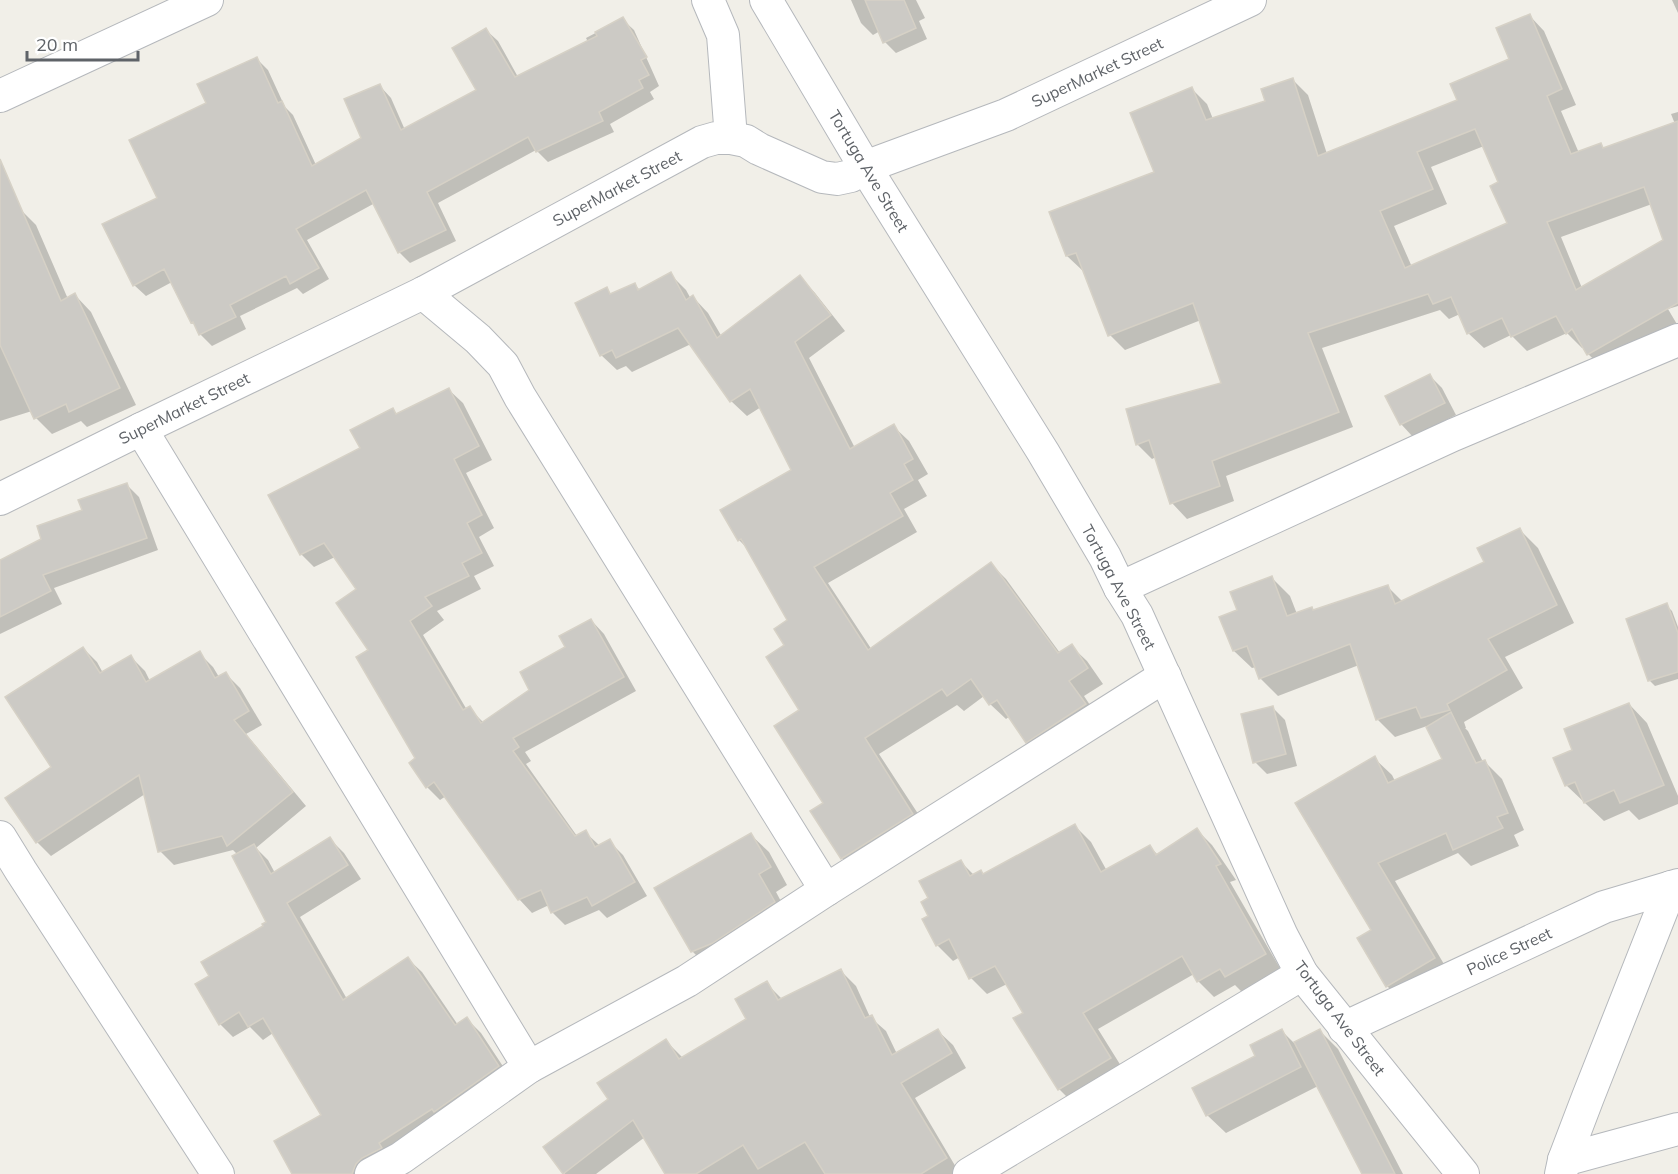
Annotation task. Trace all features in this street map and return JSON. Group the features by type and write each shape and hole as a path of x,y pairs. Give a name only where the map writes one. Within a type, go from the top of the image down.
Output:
{"street":[{"path":"0,96 207,0"},
{"path":"708,0 723,35 731,138"},
{"name":"Tortuga Ave Street","path":"766,0 865,167 1043,452 1137,615 1282,936 1302,974 1463,1174"},
{"name":"SuperMarket Street","path":"0,500 423,293 702,142 717,138 746,141 822,177 837,179 851,176 865,167 1006,115 1250,0"},
{"path":"423,293 478,339 503,365 526,407 826,890"},
{"path":"1120,588 1453,435 1678,340"},
{"path":"141,429 529,1067"},
{"path":"371,1174 401,1158 529,1067 687,981 826,890 1165,676"},
{"path":"0,837 10,879 218,1174"},
{"path":"1562,1167 1674,886"},
{"name":"Police Street","path":"1344,1028 1604,907 1674,886"},
{"path":"969,1174 1302,974"},
{"path":"1562,1167 1678,1129"}],"building":[{"path":"865,0 904,0 916,28 883,43"},
{"path":"1530,14 1562,89 1547,96 1571,154 1601,143 1603,148 1678,121 1678,303 1587,355 1572,329 1566,334 1556,316 1511,337 1502,318 1467,334 1451,297 1433,304 1428,294 1308,333 1339,412 1212,461 1220,486 1170,504 1149,440 1136,445 1126,409 1221,383 1193,303 1108,336 1076,253 1066,256 1049,212 1154,172 1130,113 1192,87 1206,120 1265,101 1261,89 1293,78 1318,156 1457,100 1450,84 1509,59 1496,28","holes":["1475,129 1498,182 1490,186 1507,223 1405,268 1380,211 1433,189 1417,152","1644,187 1663,240 1576,290 1547,222"]},
{"path":"623,17 647,57 641,60 649,75 639,80 643,88 599,112 603,121 536,152 528,137 427,192 446,230 398,253 366,190 296,229 319,268 290,284 286,276 230,305 236,317 199,335 164,269 133,286 102,224 157,198 129,140 206,103 197,84 257,57 278,103 282,101 312,166 361,138 344,99 380,84 401,130 476,90 452,48 486,28 515,77 597,36 595,32"},
{"path":"0,159 61,301 75,293 120,388 69,412 66,404 34,419 0,345"},
{"path":"671,272 686,300 693,295 717,338 800,275 831,315 795,342 850,449 894,424 913,459 904,464 913,480 890,493 903,516 814,567 868,650 991,562 1058,653 1072,644 1088,668 1069,681 1086,704 1026,743 997,700 989,705 971,679 947,696 942,689 865,738 913,814 841,859 810,811 823,803 774,726 799,710 766,657 784,645 774,629 787,620 741,539 738,541 720,510 791,470 750,389 730,402 678,328 616,358 612,350 600,356 575,303 607,287 610,294 635,283 638,290"},
{"path":"1430,374 1445,403 1400,425 1385,396"},
{"path":"449,388 479,446 454,459 482,515 467,523 482,553 462,563 469,576 425,597 432,606 410,621 463,710 470,706 481,723 529,690 520,672 565,647 559,636 591,619 624,677 513,738 519,747 513,751 575,836 586,830 595,847 610,839 635,882 592,906 587,897 551,913 541,890 518,900 434,782 426,788 409,763 415,758 356,657 368,650 336,603 356,589 324,543 300,555 268,495 360,448 350,430 393,408 396,414"},
{"path":"127,483 147,538 43,575 51,591 0,617 0,560 41,539 37,526 82,510 78,500"},
{"path":"1520,528 1557,605 1488,639 1507,670 1447,704 1450,710 1421,718 1416,707 1376,720 1350,644 1259,679 1247,646 1233,651 1219,617 1237,610 1230,592 1272,576 1287,616 1312,607 1313,610 1388,585 1395,604 1484,562 1477,548"},
{"path":"1667,603 1678,633 1678,672 1648,681 1626,619"},
{"path":"83,647 100,673 131,655 146,682 200,651 215,678 226,672 249,711 234,720 293,792 227,846 222,836 158,852 139,775 36,843 5,798 51,767 5,697"},
{"path":"1629,703 1664,785 1620,803 1614,790 1584,803 1575,782 1565,786 1553,758 1572,750 1564,729"},
{"path":"1273,706 1286,754 1253,763 1241,714"},
{"path":"1451,712 1476,763 1485,760 1508,813 1497,817 1503,828 1453,850 1446,833 1378,863 1435,958 1386,987 1357,938 1371,930 1295,803 1375,756 1388,783 1442,759 1426,727"},
{"path":"1075,824 1101,872 1150,845 1156,855 1197,828 1221,864 1216,866 1266,954 1225,977 1220,969 1197,982 1182,956 1083,1013 1111,1058 1058,1090 1013,1018 1023,1013 995,966 969,979 949,939 936,946 922,919 928,916 921,902 928,898 919,881 961,860 970,876 981,870 983,874"},
{"path":"751,833 771,867 759,874 775,902 713,943 691,952 654,888"},
{"path":"330,837 348,865 287,903 343,1000 408,957 455,1025 467,1017 499,1066 434,1112 432,1109 379,1143 382,1148 362,1158 356,1164 352,1174 292,1174 274,1141 321,1115 263,1018 248,1027 239,1012 219,1025 195,984 209,976 201,962 263,926 262,924 266,922 232,856 254,844 271,874"},
{"path":"841,969 865,1018 872,1015 892,1055 938,1029 952,1053 901,1083 947,1158 921,1174 825,1174 805,1142 758,1169 743,1145 696,1174 665,1174 633,1120 563,1174 543,1147 608,1099 597,1083 666,1039 679,1059 746,1019 735,999 767,981 778,1000"},
{"path":"1282,1029 1301,1067 1206,1116 1192,1088 1255,1056 1250,1045"},
{"path":"1320,1029 1395,1174 1362,1174 1294,1042"}]}
